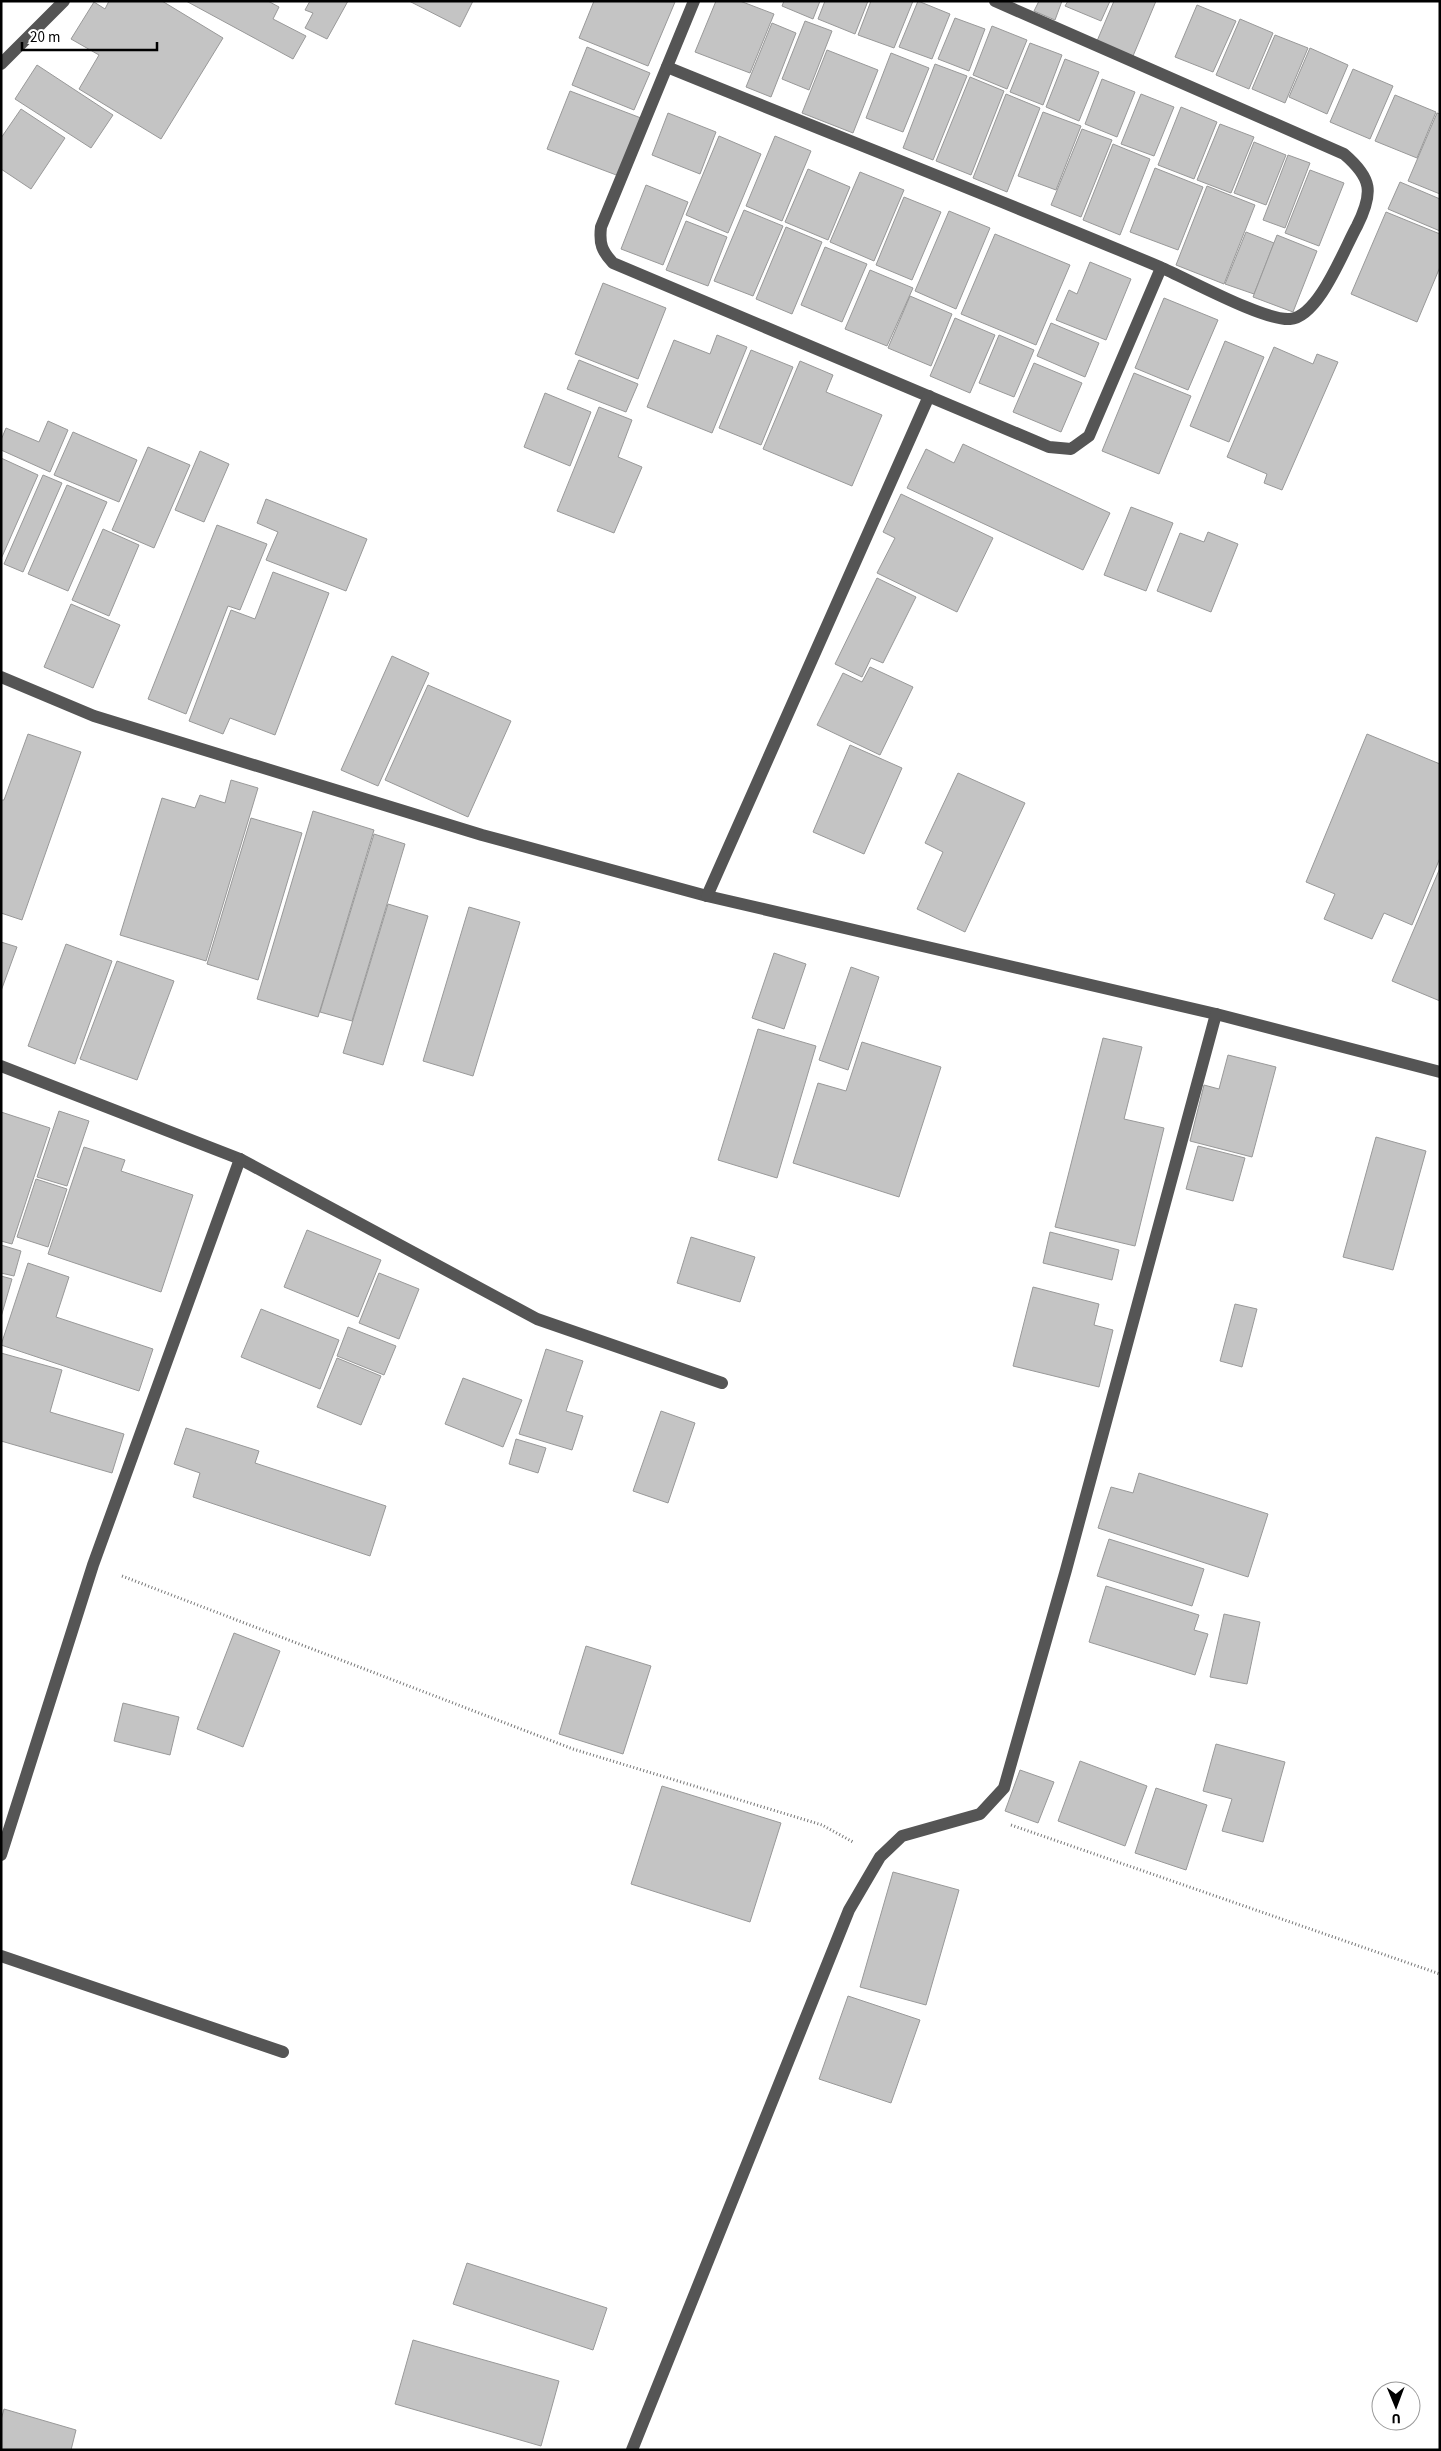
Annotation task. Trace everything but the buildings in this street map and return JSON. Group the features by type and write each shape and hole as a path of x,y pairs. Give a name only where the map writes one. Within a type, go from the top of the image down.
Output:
{"street":[{"path":"1,64 64,1"},
{"path":"694,1 601,227 600,241 604,253 613,263 1049,447 1071,448 1089,436 1161,268"},
{"path":"667,67 1161,268 1267,315 1291,319 1308,312 1321,295 1362,214 1369,192 1362,169 1344,154 995,1"},
{"path":"707,896 928,396"},
{"path":"1,677 104,719 482,836 707,896 1216,1014 1440,1072"},
{"path":"632,2450 849,1910 880,1857 902,1836 980,1814 1004,1788 1066,1570 1216,1014"},
{"path":"1,1066 240,1159 536,1320 722,1384"},
{"path":"1,1855 93,1565 240,1159"},
{"path":"1,1956 283,2052"}],"path":[{"path":"93,1565 573,1748 822,1825 880,1857"},
{"path":"980,1814 1440,1974"}]}
